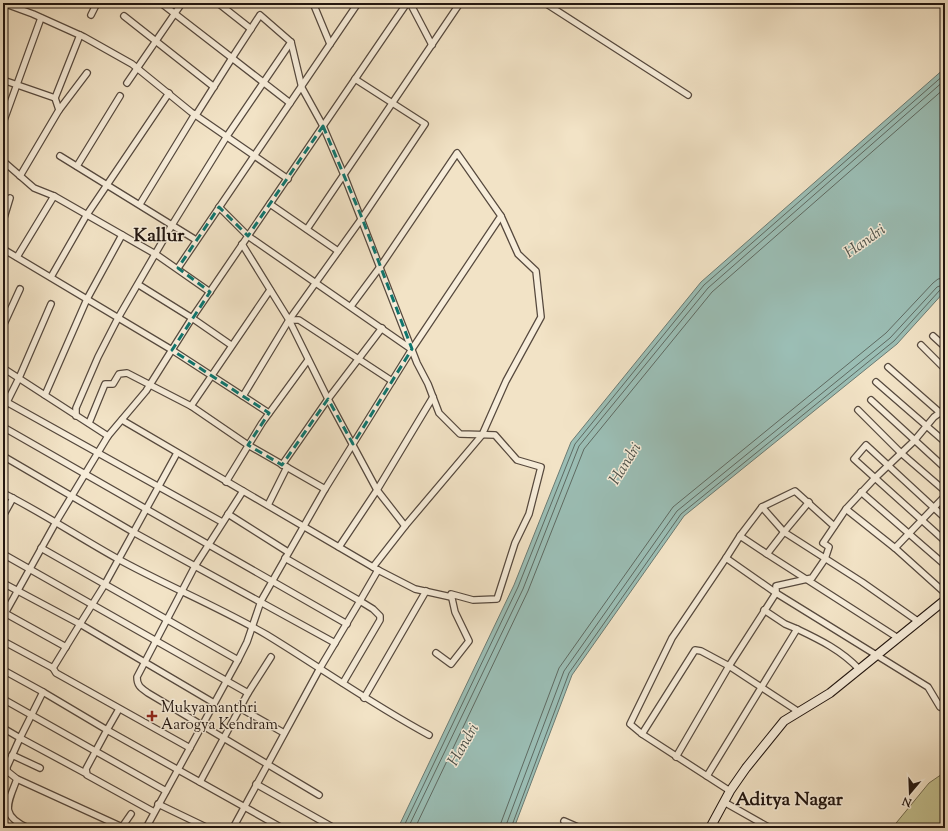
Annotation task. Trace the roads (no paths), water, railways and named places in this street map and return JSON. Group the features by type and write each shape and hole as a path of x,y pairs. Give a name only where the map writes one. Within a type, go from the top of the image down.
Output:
{"main road":[{"path":"710,828 730,791 746,768 784,721 830,693 945,600"}],"street":[{"path":"3,3 80,35 137,68 195,114 288,179"},
{"path":"91,14 97,3"},
{"path":"161,3 290,103"},
{"path":"127,83 182,3"},
{"path":"218,3 251,29"},
{"path":"313,3 330,44"},
{"path":"178,268 290,103 302,88 358,3"},
{"path":"66,647 4,614 56,522 108,436 150,385 192,318 242,244 409,3 432,45"},
{"path":"308,229 460,3"},
{"path":"545,3 688,95"},
{"path":"140,204 195,114 214,87 260,14 291,42 302,88 323,126 344,175 362,218 412,350 439,413 460,434 495,435 517,460 541,467 529,514 514,543 497,599 473,600 451,594 451,597"},
{"path":"124,16 214,87"},
{"path":"3,123 41,18"},
{"path":"59,110 55,98 80,35"},
{"path":"76,416 76,408 118,318 157,255 172,225 227,136 291,42"},
{"path":"20,176 59,110 87,73"},
{"path":"243,396 289,320 362,218 425,124 355,79"},
{"path":"3,80 55,98"},
{"path":"51,277 86,216 169,93"},
{"path":"77,166 120,96"},
{"path":"233,828 320,668 360,601 376,568 405,526 482,434 506,381 541,317 536,271 518,254 501,216 457,153 380,267 351,306"},
{"path":"60,156 140,204 196,240"},
{"path":"3,161 34,188 54,196 86,216 157,255 178,268 210,292"},
{"path":"17,257 54,196"},
{"path":"3,221 10,198"},
{"path":"270,204 338,251"},
{"path":"219,207 248,236 351,306 412,350"},
{"path":"147,828 158,804 238,660 261,601 284,558 392,381 501,216"},
{"path":"45,395 87,299 122,235"},
{"path":"242,244 289,320 328,399 377,490 405,526"},
{"path":"3,257 4,250 17,257 172,350 269,413"},
{"path":"139,285 192,318 231,345"},
{"path":"3,326 20,289"},
{"path":"191,406 231,345 270,290"},
{"path":"3,410 5,401 19,378 51,304"},
{"path":"289,320 299,320 392,381"},
{"path":"268,505 285,466 328,399 382,328"},
{"path":"933,336 945,346"},
{"path":"921,345 945,369"},
{"path":"226,482 269,413 308,360"},
{"path":"888,367 942,410 945,417"},
{"path":"3,368 108,436"},
{"path":"89,423 105,384 114,384 119,374 127,373 191,406 248,445 325,490"},
{"path":"876,382 945,442"},
{"path":"339,547 377,490 433,397"},
{"path":"870,400 945,468"},
{"path":"5,401 222,522"},
{"path":"858,410 901,453 945,491"},
{"path":"676,757 729,666 776,593 776,586 812,578 825,559 829,547 823,543 846,509 887,465 914,441 942,410"},
{"path":"122,420 226,482 415,589 451,597"},
{"path":"3,427 347,624"},
{"path":"945,518 866,445 854,459 945,541"},
{"path":"53,668 105,584 177,453"},
{"path":"3,456 133,532 335,643"},
{"path":"243,491 207,545 195,566 137,677 140,688 268,763 319,795"},
{"path":"730,791 676,757 630,724 672,638 740,536 762,507 795,491 834,526"},
{"path":"862,492 945,565"},
{"path":"3,493 56,522 118,559 252,627 320,668 364,698 429,735"},
{"path":"895,548 920,520 945,496"},
{"path":"3,516 13,498"},
{"path":"767,554 809,502"},
{"path":"762,507 784,532 862,582 919,622"},
{"path":"846,509 895,548 945,593"},
{"path":"228,514 288,552"},
{"path":"740,536 805,580 848,605 898,638"},
{"path":"41,548 238,660"},
{"path":"3,554 248,693"},
{"path":"284,558 360,601 378,612 380,616 380,620 343,683"},
{"path":"726,558 776,593 875,656 928,687 940,707 945,709"},
{"path":"3,583 80,624 214,703"},
{"path":"364,698 426,591"},
{"path":"436,653 451,664 469,641 455,612 451,597"},
{"path":"764,610 785,624 830,644 847,656 859,669"},
{"path":"707,776 797,629"},
{"path":"3,641 53,668 56,673 190,748"},
{"path":"642,734 695,650 701,651 729,666 799,712"},
{"path":"200,782 248,693 271,657"},
{"path":"3,670 282,828"},
{"path":"43,692 12,755 7,771 17,779 121,827 131,814"},
{"path":"3,699 30,716 166,791"},
{"path":"86,773 86,769 95,751 119,708"},
{"path":"240,708 284,733"},
{"path":"3,728 154,812"},
{"path":"12,755 40,768"},
{"path":"17,779 7,809 9,817 15,823 28,828"},
{"path":"256,784 334,828"},
{"path":"724,802 770,828"},
{"path":"158,804 208,828"},
{"path":"564,821 580,828"}],"water":[{"name":"Handri","path":"945,68 945,291 897,344 684,516 572,675 514,828 398,828 514,585 571,442 701,282"}],"place":[{"name":"Mukyamanthri Aarogya Kendram","path":"152,716"}],"district":[{"name":"Kallur","path":"159,234"},
{"name":"Aditya Nagar","path":"789,798"}]}
